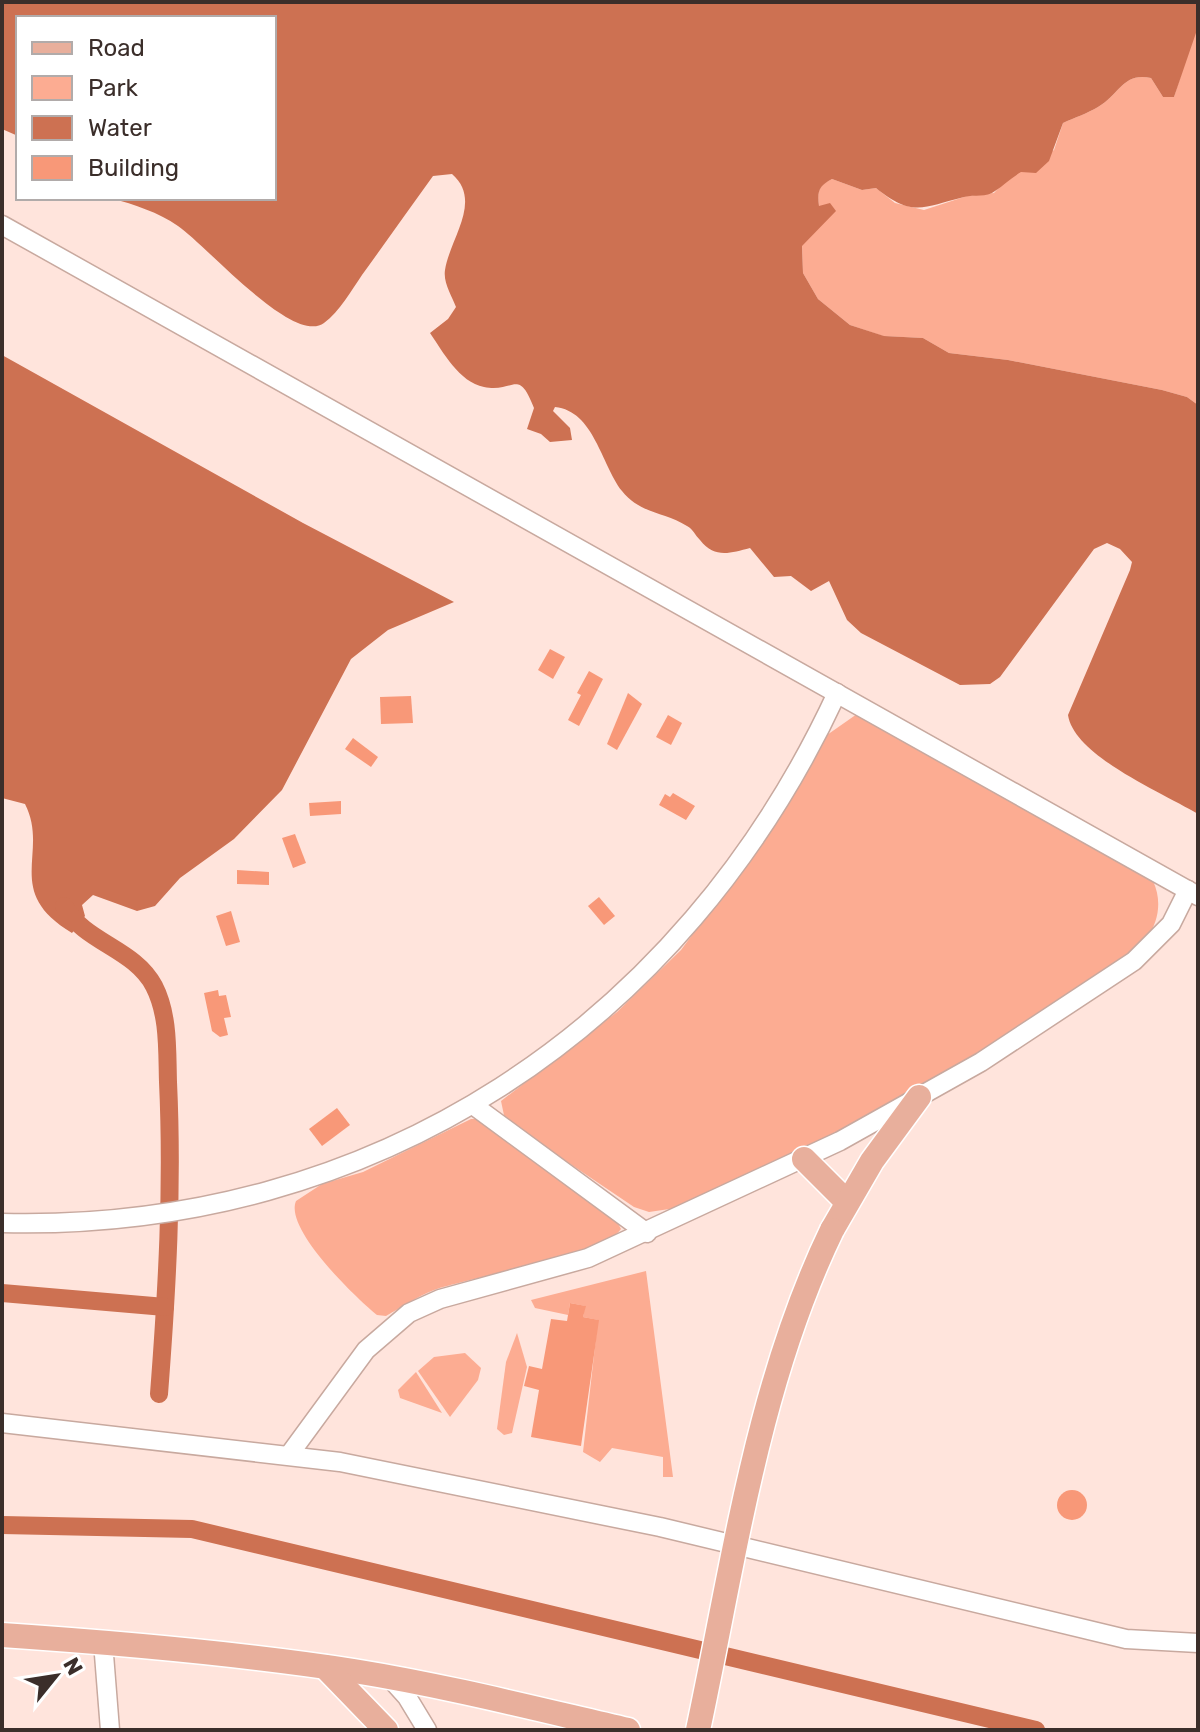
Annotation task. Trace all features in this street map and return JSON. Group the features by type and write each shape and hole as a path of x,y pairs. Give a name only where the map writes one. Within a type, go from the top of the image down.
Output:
{"main road":[{"path":"698,1730 771,1390 798,1306 847,1202 919,1097"},
{"path":"804,1159 847,1202"},
{"path":"2,1635 183,1648 325,1667 389,1677 628,1730"},
{"path":"325,1667 386,1730"}],"street":[{"path":"2,225 1193,893 1171,924 1134,961 1050,1018 919,1097 804,1159 588,1258 440,1299 409,1313 366,1350 289,1455"},
{"path":"2,1223 89,1222 194,1210 315,1179 402,1144 473,1105 581,1028 687,925 748,847 800,764 837,693"},
{"path":"473,1105 647,1233"},
{"path":"2,1423 289,1455 660,1527 1126,1639 1198,1643"},
{"path":"103,1642 110,1730"},
{"path":"389,1677 407,1697 427,1730"}],"green space":[{"path":"1196,27 1198,405 1187,397 1162,390 1008,360 949,353 923,338 883,336 850,325 818,299 803,273 802,245 835,211 819,206 819,193 824,184 832,179 862,190 876,188 895,203 924,210 967,196 994,193 1005,181 1054,150 1063,123 1098,107 1128,81 1151,78 1163,97 1174,97"},
{"path":"857,714 1153,881 1158,903 1154,925 1139,947 1110,970 976,1055 880,1109 683,1207 649,1212 634,1207 505,1120 501,1101 617,1012 681,950 778,819 827,735"},
{"path":"471,1119 480,1119 616,1220 621,1229 609,1239 589,1248 434,1290 386,1316 377,1315 339,1279 311,1245 295,1213 296,1201 322,1184 363,1172"},
{"path":"646,1271 673,1477 663,1477 663,1457 612,1448 600,1462 583,1452 598,1320 583,1317 585,1306 570,1303 568,1315 535,1308 531,1300"},
{"path":"517,1333 527,1367 512,1433 504,1435 497,1429 506,1362"},
{"path":"465,1353 481,1368 478,1380 450,1417 418,1371 434,1357"},
{"path":"416,1372 442,1413 400,1398 398,1390"}],"water":[{"path":"2,2 1198,2 1198,27 1174,97 1163,97 1151,78 1128,81 1098,107 1063,123 1049,161 1036,173 1021,172 988,194 918,208 900,203 876,188 862,190 832,179 820,190 819,206 830,203 836,211 802,246 803,273 818,299 850,325 884,336 923,338 949,353 1008,360 1162,390 1187,397 1198,405 1198,814 1103,759 1074,730 1068,715 1130,570 1132,562 1120,549 1107,543 1094,549 1000,677 990,684 960,685 861,633 847,620 829,581 811,591 791,576 774,577 750,548 723,553 711,550 689,527 629,499 615,480 588,428 568,411 555,407 553,411 570,428 572,440 550,442 541,434 527,429 534,408 524,388 515,384 484,387 459,373 430,333 448,319 456,307 445,270 462,220 465,196 452,174 433,176 340,307 324,323 310,326 292,320 271,307 178,226 146,209 117,200 276,200 276,16 16,16 16,135 2,129"},
{"path":"2,355 303,523 454,602 388,630 351,659 282,790 234,839 180,878 155,906 137,911 93,895 82,905 85,916 72,933 51,917 39,902 33,887 33,839 25,804 2,798"}],"building":[{"path":"550,649 565,657 553,679 538,670"},
{"path":"589,671 603,679 579,726 568,720"},
{"path":"628,693 642,704 617,750 607,744"},
{"path":"411,696 413,723 381,724 380,697"},
{"path":"668,715 682,723 671,745 656,737"},
{"path":"353,738 378,757 371,767 345,749"},
{"path":"673,793 695,806 686,820 659,805 665,794 670,797"},
{"path":"341,801 341,814 310,816 309,803"},
{"path":"295,834 306,863 293,868 282,838"},
{"path":"237,870 269,872 269,885 237,884"},
{"path":"599,897 615,916 604,925 588,906"},
{"path":"231,911 240,942 226,946 216,916"},
{"path":"218,990 219,996 226,995 231,1017 224,1018 228,1035 220,1037 212,1031 204,993"},
{"path":"337,1108 350,1125 322,1146 309,1129"},
{"path":"570,1303 586,1306 583,1317 599,1320 581,1446 531,1437 539,1390 524,1386 529,1366 542,1369 551,1319 567,1321"},
{"path":"1072,1490 1083,1494 1087,1505 1083,1516 1072,1520 1061,1516 1057,1505 1061,1494"}],"waterway":[{"path":"64,906 84,929 145,973 159,997 165,1021 169,1199 159,1394"},
{"path":"2,1293 165,1307"},
{"path":"2,1525 192,1529 1036,1730"}]}
